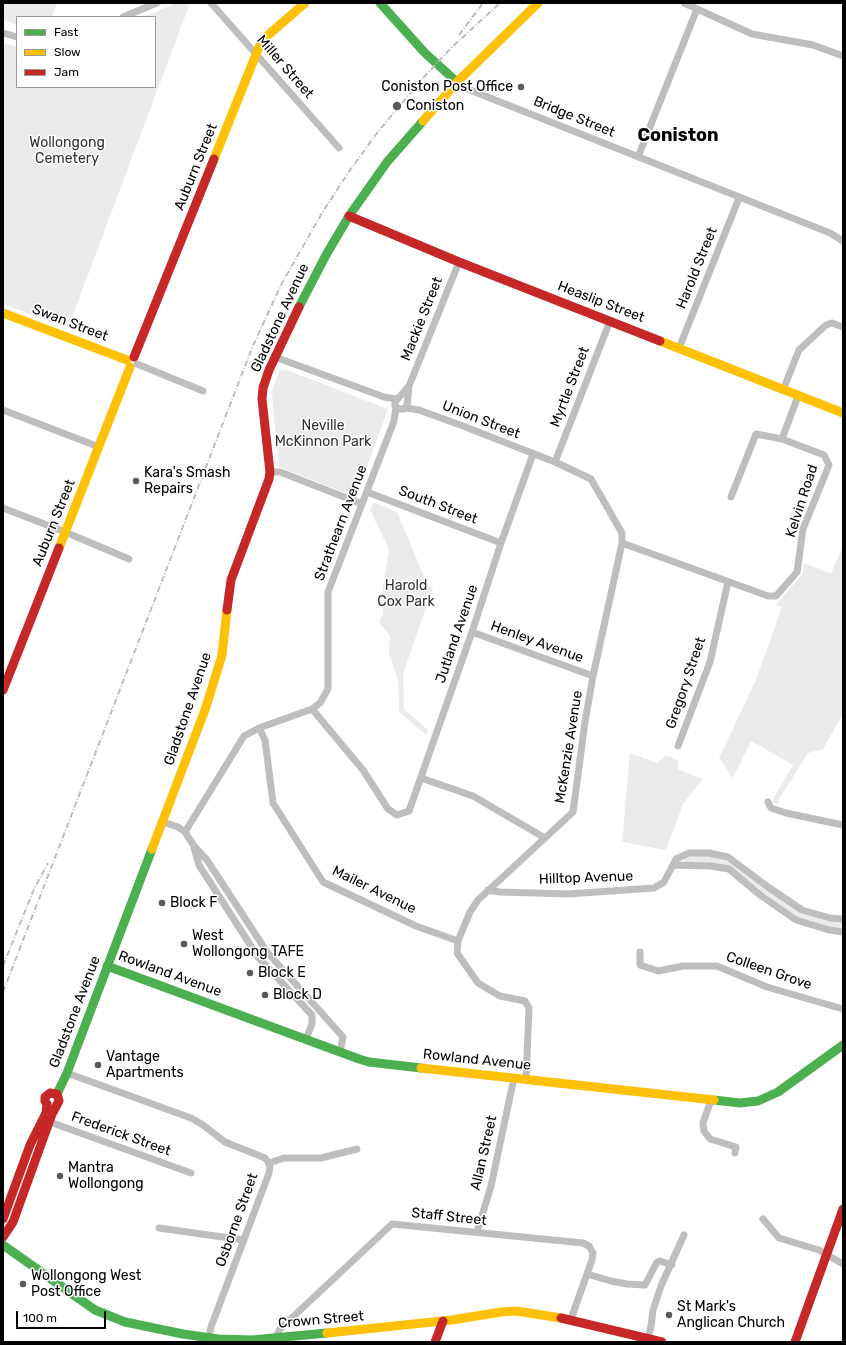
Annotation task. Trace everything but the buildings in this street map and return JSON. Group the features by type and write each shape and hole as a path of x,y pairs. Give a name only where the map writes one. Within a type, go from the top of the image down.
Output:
{"main road":[{"name":"Auburn Street","path":"3,690 256,53 267,36 305,3"},
{"name":"Bridge Street","path":"380,3 425,53 457,82"},
{"name":"Gladstone Avenue","path":"57,1094 67,1073 206,708 224,647 231,580 267,487 270,472 262,394 264,383 275,358 312,281 350,216 387,162 457,82 538,3"},
{"name":"Heaslip Street","path":"350,216 460,262 843,413"},
{"name":"Swan Street","path":"3,313 132,362"},
{"name":"Rowland Avenue","path":"107,966 359,1059 376,1063 711,1100 748,1103 766,1098 789,1085 843,1045"},
{"path":"3,1219 30,1145 47,1119 57,1104 59,1099 57,1094 53,1092 47,1095 45,1099 47,1104 47,1119 13,1222 3,1237"},
{"path":"47,1104 51,1106 57,1104"},
{"path":"795,1342 843,1209"},
{"name":"Crown Street","path":"3,1245 78,1299 99,1312 113,1318 208,1340 275,1338 366,1330 443,1321 508,1311 534,1313 571,1319 662,1342"},
{"path":"435,1342 443,1321"}],"street":[{"path":"125,16 157,3"},
{"name":"Miller Street","path":"211,3 339,148"},
{"path":"684,3 752,34 813,45 843,56"},
{"path":"638,157 697,9"},
{"path":"3,33 16,37"},
{"name":"Bridge Street","path":"457,82 465,88 830,233 843,241"},
{"name":"Harold Street","path":"679,348 739,198"},
{"name":"Bridge Street","path":"830,233 843,234"},
{"name":"Mackie Street","path":"401,404 460,262"},
{"name":"Myrtle Street","path":"554,462 610,321"},
{"path":"783,390 799,350 826,325 832,323 843,327"},
{"name":"Union Street","path":"275,358 419,410 533,454"},
{"name":"Swan Street","path":"132,362 203,391"},
{"path":"730,497 756,434 782,439 798,396"},
{"name":"Strathearn Avenue","path":"184,832 244,736 259,728 312,709 320,703 328,689 328,592 401,404"},
{"path":"3,410 99,447"},
{"name":"Kelvin Road","path":"622,543 768,596 776,596 797,572 803,529 829,465 824,455 782,439"},
{"name":"McKenzie Avenue","path":"458,942 470,912 478,900 573,812 585,722 593,676 622,543 622,533 591,479 533,454"},
{"name":"Jutland Avenue","path":"312,709 363,770 388,809 397,815 409,811 533,454"},
{"path":"270,472 280,472 362,504"},
{"name":"South Street","path":"367,492 501,543"},
{"path":"3,508 129,559"},
{"name":"Gregory Street","path":"678,746 710,662 728,582"},
{"name":"Henley Avenue","path":"472,632 593,676"},
{"name":"Mailer Avenue","path":"259,728 265,740 273,803 322,882 416,926 458,942"},
{"path":"421,778 473,796 545,838"},
{"path":"768,802 771,808 786,813 843,825"},
{"path":"163,822 178,827 184,832 207,860 267,952 343,1037 340,1052"},
{"path":"194,846 199,865 258,957 312,1015 312,1024 306,1039"},
{"name":"Hilltop Avenue","path":"488,890 500,892 568,894 654,888 664,882 676,859 689,853 709,853 728,857 802,910 830,918 843,919"},
{"path":"673,865 711,866 729,870 760,895 796,920 829,930 843,932"},
{"path":"458,942 458,953 478,983 500,996 525,1001 529,1008 526,1080"},
{"name":"Colleen Grove","path":"640,952 638,968 658,971 684,966 717,966 767,987 843,1009"},
{"name":"Osborne Street","path":"67,1073 191,1118 203,1125 225,1142 265,1158 269,1164 269,1173 211,1327 208,1340"},
{"name":"Allan Street","path":"477,1232 491,1186 514,1078"},
{"path":"711,1100 703,1123 704,1131 710,1139 736,1147 735,1153"},
{"name":"Frederick Street","path":"47,1119 191,1173"},
{"path":"269,1164 284,1158 321,1158 357,1149"},
{"path":"763,1219 779,1238 819,1250 843,1264"},
{"name":"Staff Street","path":"275,1338 280,1329 392,1224 583,1243 589,1246 593,1253 592,1260 571,1319"},
{"path":"159,1228 244,1240"},
{"path":"648,1339 652,1326 653,1310 661,1286 672,1265 684,1235"},
{"path":"587,1274 627,1284 645,1284 657,1262 660,1261 672,1265"}],"green space":[{"path":"3,3 57,3 52,16 16,16 16,25 3,20"},
{"name":"Wollongong Cemetery","path":"177,3 190,3 68,328 3,304 3,44 6,43 16,47 16,88 156,88 156,16 145,16"},
{"name":"Neville McKinnon Park","path":"284,369 388,409 356,497 279,467 272,396 273,388 280,370"},
{"name":"Harold Cox Park","path":"373,502 397,512 428,586 433,588 403,674 404,709 428,730 426,735 399,712 398,680 389,653 390,636 379,622 383,614 383,587 389,549 370,510"},
{"path":"843,545 843,714 823,749 808,753 779,799 778,803 773,803 774,797 793,765 751,741 733,778 719,758 756,680 782,607 776,605 803,573 804,563 831,574"},
{"path":"630,753 657,763 666,755 678,761 678,769 703,779 683,804 666,850 622,842"},
{"path":"695,855 710,855 725,859 806,915 843,922 843,930 816,924 795,917 714,863 683,862 686,858"}],"railway":[{"path":"459,35 483,3"},
{"path":"3,992 252,348 281,285 322,213 348,173 377,133 423,78 451,48 500,3"},
{"path":"3,966 34,889 48,863"}],"traffic: fast":[{"path":"380,3 425,53 457,82"},
{"path":"299,307 326,255 349,216 387,162 423,121"},
{"path":"57,1094 67,1073 152,849"},
{"path":"107,966 359,1059 369,1062 421,1068"},
{"path":"714,1100 740,1103 758,1101 778,1092 843,1045"},
{"path":"3,1245 95,1310 125,1322 183,1334 218,1339 252,1340 327,1333"}],"traffic: slow":[{"path":"214,159 259,47 267,36 305,3"},
{"path":"423,121 457,82 538,3"},
{"path":"3,313 127,360"},
{"path":"660,341 843,413"},
{"path":"59,548 130,367"},
{"path":"152,849 206,707 222,655 227,610"},
{"path":"421,1068 714,1100"},
{"path":"327,1333 452,1320 516,1311 561,1318"}],"traffic: jam":[{"path":"134,357 214,159"},
{"path":"349,216 459,262 660,341"},
{"path":"227,610 231,580 269,479 270,472 262,399 263,388 269,370 299,307"},
{"path":"3,690 59,548"},
{"path":"3,1219 30,1145 46,1113 47,1104 45,1097 50,1093 57,1094"},
{"path":"3,1237 13,1222 52,1114 59,1101 57,1094"},
{"path":"795,1342 843,1209"},
{"path":"561,1318 662,1342"},
{"path":"435,1342 443,1321"}],"place":[{"name":"Coniston Post Office","path":"521,87"},
{"name":"Coniston","path":"397,106"},
{"name":"Kara's Smash Repairs","path":"136,481"},
{"name":"Block F","path":"162,903"},
{"name":"West Wollongong TAFE","path":"184,944"},
{"name":"Block E","path":"250,973"},
{"name":"Block D","path":"265,995"},
{"name":"Vantage Apartments","path":"98,1065"},
{"name":"Mantra Wollongong","path":"60,1176"},
{"name":"Wollongong West Post Office","path":"23,1284"},
{"name":"St Mark's Anglican Church","path":"669,1315"}],"district":[{"name":"Coniston","path":"678,136"}]}
